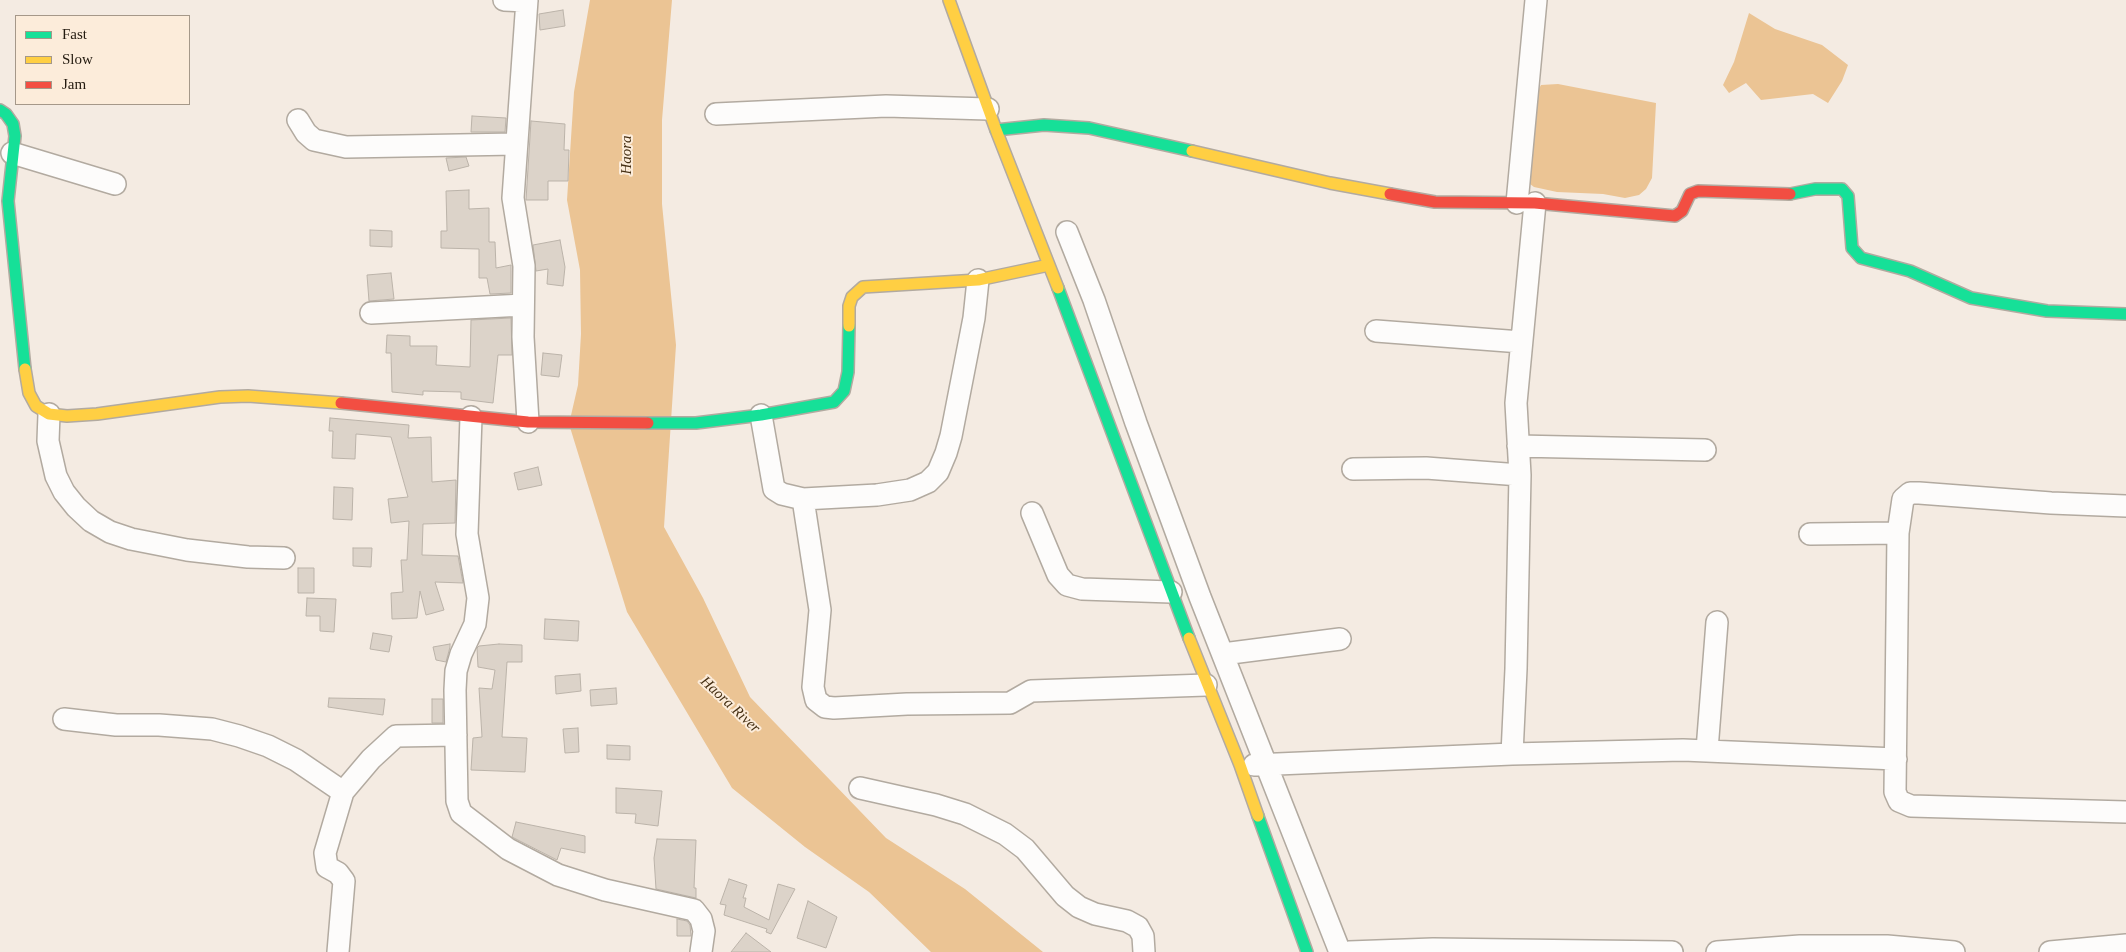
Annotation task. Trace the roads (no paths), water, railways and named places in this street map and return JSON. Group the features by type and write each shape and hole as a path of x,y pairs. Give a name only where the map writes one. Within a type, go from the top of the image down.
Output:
{"street":[{"path":"504,0 527,1 513,198 524,266 523,305 528,422"},
{"path":"949,0 988,109 1049,265 1206,685 1240,765 1306,952"},
{"path":"1512,754 1520,475 1516,403 1521,342 1536,0"},
{"path":"716,114 886,106 988,109"},
{"path":"0,110 6,114 13,124 15,136 8,201 23,360 29,393 36,406 49,414 67,416 220,397 248,396 355,404 528,422 696,422 825,405 834,402 844,391 848,372 849,306 852,297 863,287 978,280 1049,265"},
{"path":"298,120 306,133 314,140 346,147 516,144"},
{"path":"996,130 1044,125 1089,128 1321,181 1435,202 1526,203 1675,216 1682,211 1690,194 1698,191 1789,194 1821,189 1842,189 1848,196 1852,248 1861,258 1910,271 1971,298 2047,311 2126,314"},
{"path":"12,154 115,184"},
{"path":"1067,232 1094,300 1136,423 1190,570 1340,952"},
{"path":"761,414 774,489 782,494 803,499 876,495 910,490 928,482 938,472 951,436 974,318 978,280"},
{"path":"371,313 523,305"},
{"path":"1376,331 1521,342"},
{"path":"49,414 48,441 56,476 64,492 91,521 110,532 131,539 186,550 248,557 284,558"},
{"path":"471,417 467,534 478,598 475,624 461,654 456,671 457,801 462,813 508,849 558,875 605,890 694,910 701,919 704,931 701,952"},
{"path":"1518,446 1704,450"},
{"path":"1353,469 1426,468 1520,475"},
{"path":"2126,506 1910,493 1902,499 1898,533 1896,759 1896,798 1899,802 1911,806 2126,812"},
{"path":"803,499 820,610 814,687 814,695 819,704 834,708 907,704 1010,703 1031,691 1206,685"},
{"path":"1032,513 1058,576 1067,585 1082,589 1171,592"},
{"path":"1810,534 1898,533"},
{"path":"1707,750 1717,622"},
{"path":"1223,654 1340,639"},
{"path":"64,719 116,725 159,725 203,729 239,736 268,746 296,760 343,792"},
{"path":"338,952 344,881 342,876 327,867 325,853 343,792 371,759 396,736 456,735"},
{"path":"1240,765 1512,754 1707,750 1896,759"},
{"path":"860,788 936,805 965,814 1005,834 1025,849 1065,896 1080,907 1095,914 1127,921 1138,927 1143,936 1144,952"},
{"path":"2050,952 2126,945"},
{"path":"1718,952 1800,946 1954,952"},
{"path":"1349,952 1433,950 1672,952"}],"water":[{"path":"590,0 672,0 662,120 662,204 676,345 664,527 703,598 750,697 886,838 965,889 1043,952 931,952 869,892 805,847 732,788 627,612 569,424 578,385 581,334 580,270 567,200 574,92"},
{"path":"1749,13 1775,29 1822,45 1848,65 1842,81 1828,103 1813,94 1761,100 1746,83 1729,93 1723,85 1734,62"},
{"path":"1558,84 1656,103 1652,178 1646,189 1639,195 1625,198 1603,194 1557,192 1534,187 1530,184 1536,94 1541,85"}],"water label":[{"name":"Haora","path":"627,155"},
{"name":"Haora River","path":"730,705"}]}
